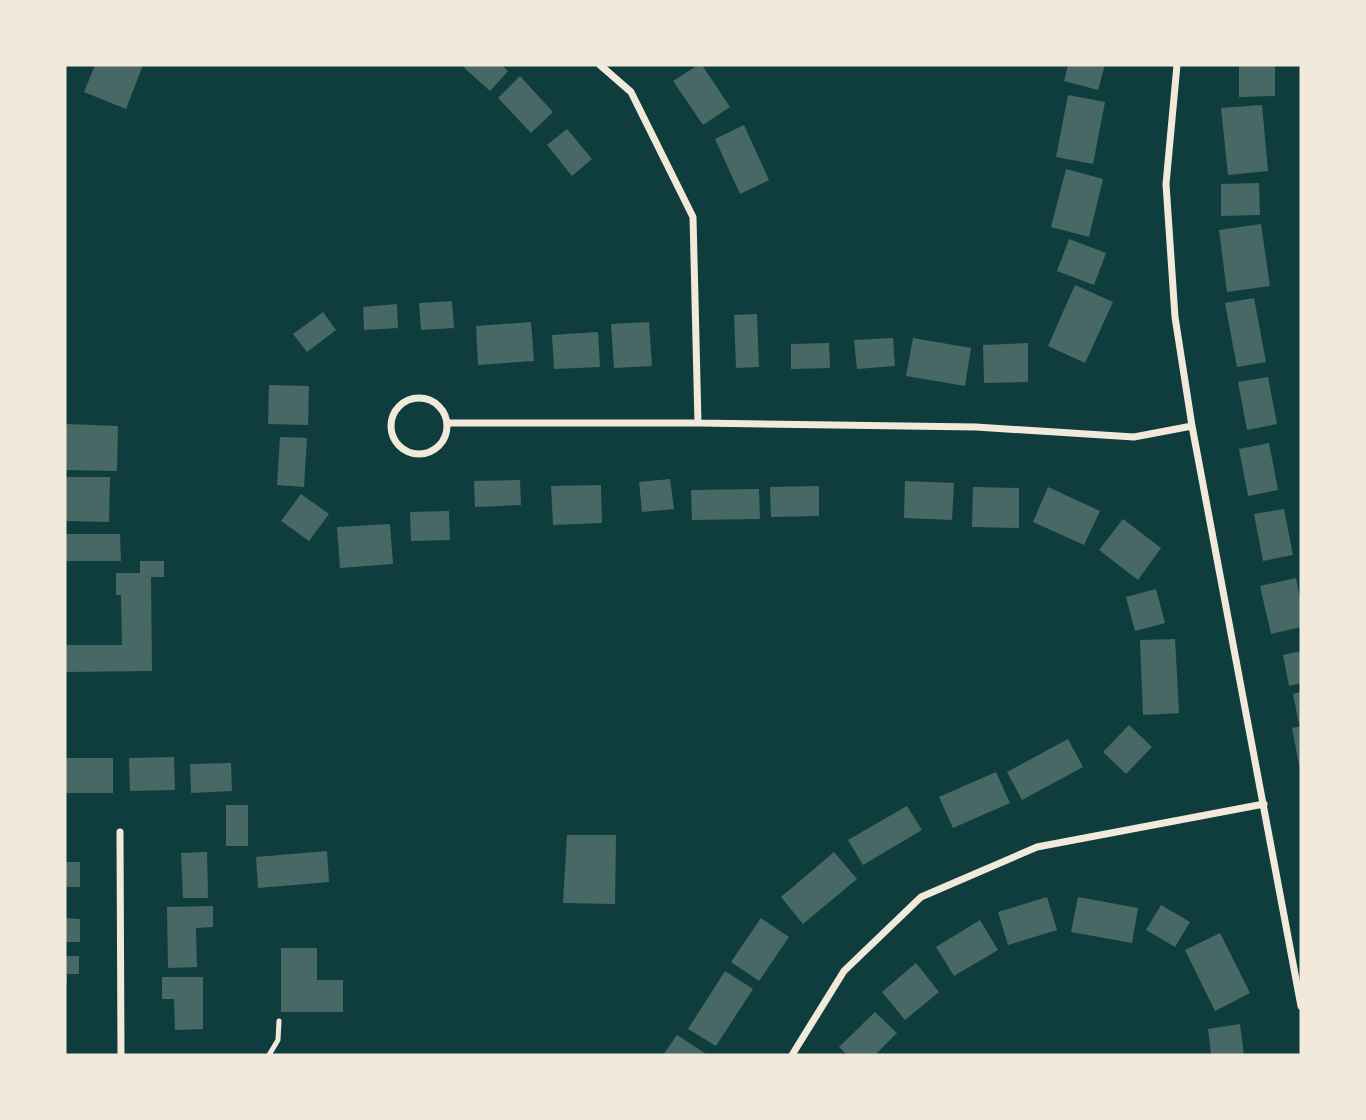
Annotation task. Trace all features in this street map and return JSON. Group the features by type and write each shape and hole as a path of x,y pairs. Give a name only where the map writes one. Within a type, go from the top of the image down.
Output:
{"street":[{"path":"600,65 631,92 693,217 698,423"},
{"path":"1177,65 1167,184 1175,317 1192,426 1301,1006"},
{"path":"413,398 431,401 444,414 447,423 447,433 437,448 419,455 402,450 391,434 390,425 397,408 413,398"},
{"path":"447,423 698,423 976,428 1134,437 1192,426"},
{"path":"792,1055 844,971 921,897 1037,847 1264,804"},
{"path":"120,832 121,1055"}],"lane":[{"path":"269,1055 278,1040 279,1021"}],"building":[{"path":"95,65 143,65 126,109 84,92"},
{"path":"461,65 502,65 508,71 490,91"},
{"path":"702,65 730,107 703,125 673,81"},
{"path":"1068,65 1105,65 1098,90 1064,81"},
{"path":"1239,65 1275,65 1275,96 1239,97"},
{"path":"520,76 553,112 531,133 498,98"},
{"path":"1068,95 1105,102 1093,164 1056,157"},
{"path":"1262,105 1268,171 1228,175 1221,108"},
{"path":"744,125 769,180 740,194 715,139"},
{"path":"567,129 592,159 572,176 547,145"},
{"path":"1066,169 1103,179 1089,237 1051,227"},
{"path":"1259,183 1260,215 1221,216 1221,184"},
{"path":"1261,224 1270,286 1227,292 1219,230"},
{"path":"1069,239 1106,253 1094,285 1057,271"},
{"path":"1075,285 1113,302 1085,363 1048,346"},
{"path":"1254,298 1266,362 1237,367 1225,303"},
{"path":"452,301 454,328 421,330 419,303"},
{"path":"397,304 398,328 364,330 363,307"},
{"path":"323,312 336,330 307,352 293,334"},
{"path":"757,314 759,367 736,368 734,315"},
{"path":"531,322 534,361 478,365 476,326"},
{"path":"649,322 652,366 614,368 611,324"},
{"path":"598,332 600,367 554,369 552,335"},
{"path":"893,338 895,366 857,369 854,340"},
{"path":"913,338 971,348 965,386 906,376"},
{"path":"829,343 830,368 791,369 791,344"},
{"path":"1028,343 1028,382 984,383 983,345"},
{"path":"1268,377 1277,424 1247,430 1238,382"},
{"path":"269,385 309,386 308,425 268,424"},
{"path":"65,424 118,426 117,471 65,470"},
{"path":"280,437 307,438 304,487 277,485"},
{"path":"1269,443 1278,490 1248,496 1239,449"},
{"path":"65,477 110,477 109,522 65,521"},
{"path":"670,479 674,509 642,512 639,482"},
{"path":"520,480 521,505 475,507 474,481"},
{"path":"905,481 954,483 952,520 904,518"},
{"path":"601,485 602,523 553,525 551,486"},
{"path":"819,486 819,516 771,517 770,487"},
{"path":"973,487 1019,488 1019,528 972,527"},
{"path":"1048,487 1100,511 1084,545 1033,522"},
{"path":"759,489 760,519 692,520 691,490"},
{"path":"301,494 329,514 309,541 281,521"},
{"path":"1284,509 1293,555 1263,561 1254,514"},
{"path":"449,511 450,540 411,541 410,512"},
{"path":"1123,519 1161,548 1138,580 1099,550"},
{"path":"390,524 393,564 340,568 337,527"},
{"path":"65,534 120,534 121,561 65,561"},
{"path":"140,561 164,561 164,577 151,577 152,671 65,672 65,645 122,645 121,595 116,595 116,573 140,573"},
{"path":"1296,578 1301,604 1301,627 1271,634 1260,586"},
{"path":"1156,589 1165,623 1135,631 1126,597"},
{"path":"1175,639 1179,713 1143,715 1140,640"},
{"path":"1301,651 1301,683 1289,686 1283,655"},
{"path":"1301,692 1301,724 1299,724 1293,694"},
{"path":"1129,725 1152,747 1126,774 1103,752"},
{"path":"1301,726 1301,770 1300,770 1292,728"},
{"path":"1068,739 1083,767 1022,800 1007,772"},
{"path":"174,757 175,790 130,791 129,758"},
{"path":"65,758 113,758 113,793 66,793"},
{"path":"231,763 232,791 191,793 190,764"},
{"path":"996,772 1010,803 953,828 939,797"},
{"path":"226,805 248,805 248,846 226,846"},
{"path":"907,806 922,830 863,865 848,840"},
{"path":"567,835 616,835 615,904 563,903"},
{"path":"327,851 329,882 258,888 256,857"},
{"path":"207,852 208,898 183,898 181,853"},
{"path":"834,852 857,879 803,924 781,897"},
{"path":"65,862 80,862 80,887 65,887"},
{"path":"1047,897 1057,930 1008,945 998,912"},
{"path":"1078,897 1138,908 1132,943 1071,932"},
{"path":"1161,905 1190,922 1175,947 1146,930"},
{"path":"213,906 213,927 196,928 197,967 168,968 167,907"},
{"path":"65,918 80,919 80,942 65,942"},
{"path":"761,918 789,937 759,981 731,962"},
{"path":"980,920 998,950 954,976 936,947"},
{"path":"1220,933 1250,993 1215,1011 1185,950"},
{"path":"281,948 317,948 317,980 343,980 343,1012 281,1012"},
{"path":"65,956 79,956 79,974 67,974 67,984 65,983"},
{"path":"916,963 939,992 905,1020 882,992"},
{"path":"725,971 753,989 716,1046 688,1029"},
{"path":"162,977 203,977 203,1029 175,1030 174,999 162,999"},
{"path":"875,1012 897,1033 875,1055 847,1055 839,1047"},
{"path":"1240,1024 1244,1055 1211,1055 1208,1029"},
{"path":"677,1035 708,1055 663,1055"}]}
